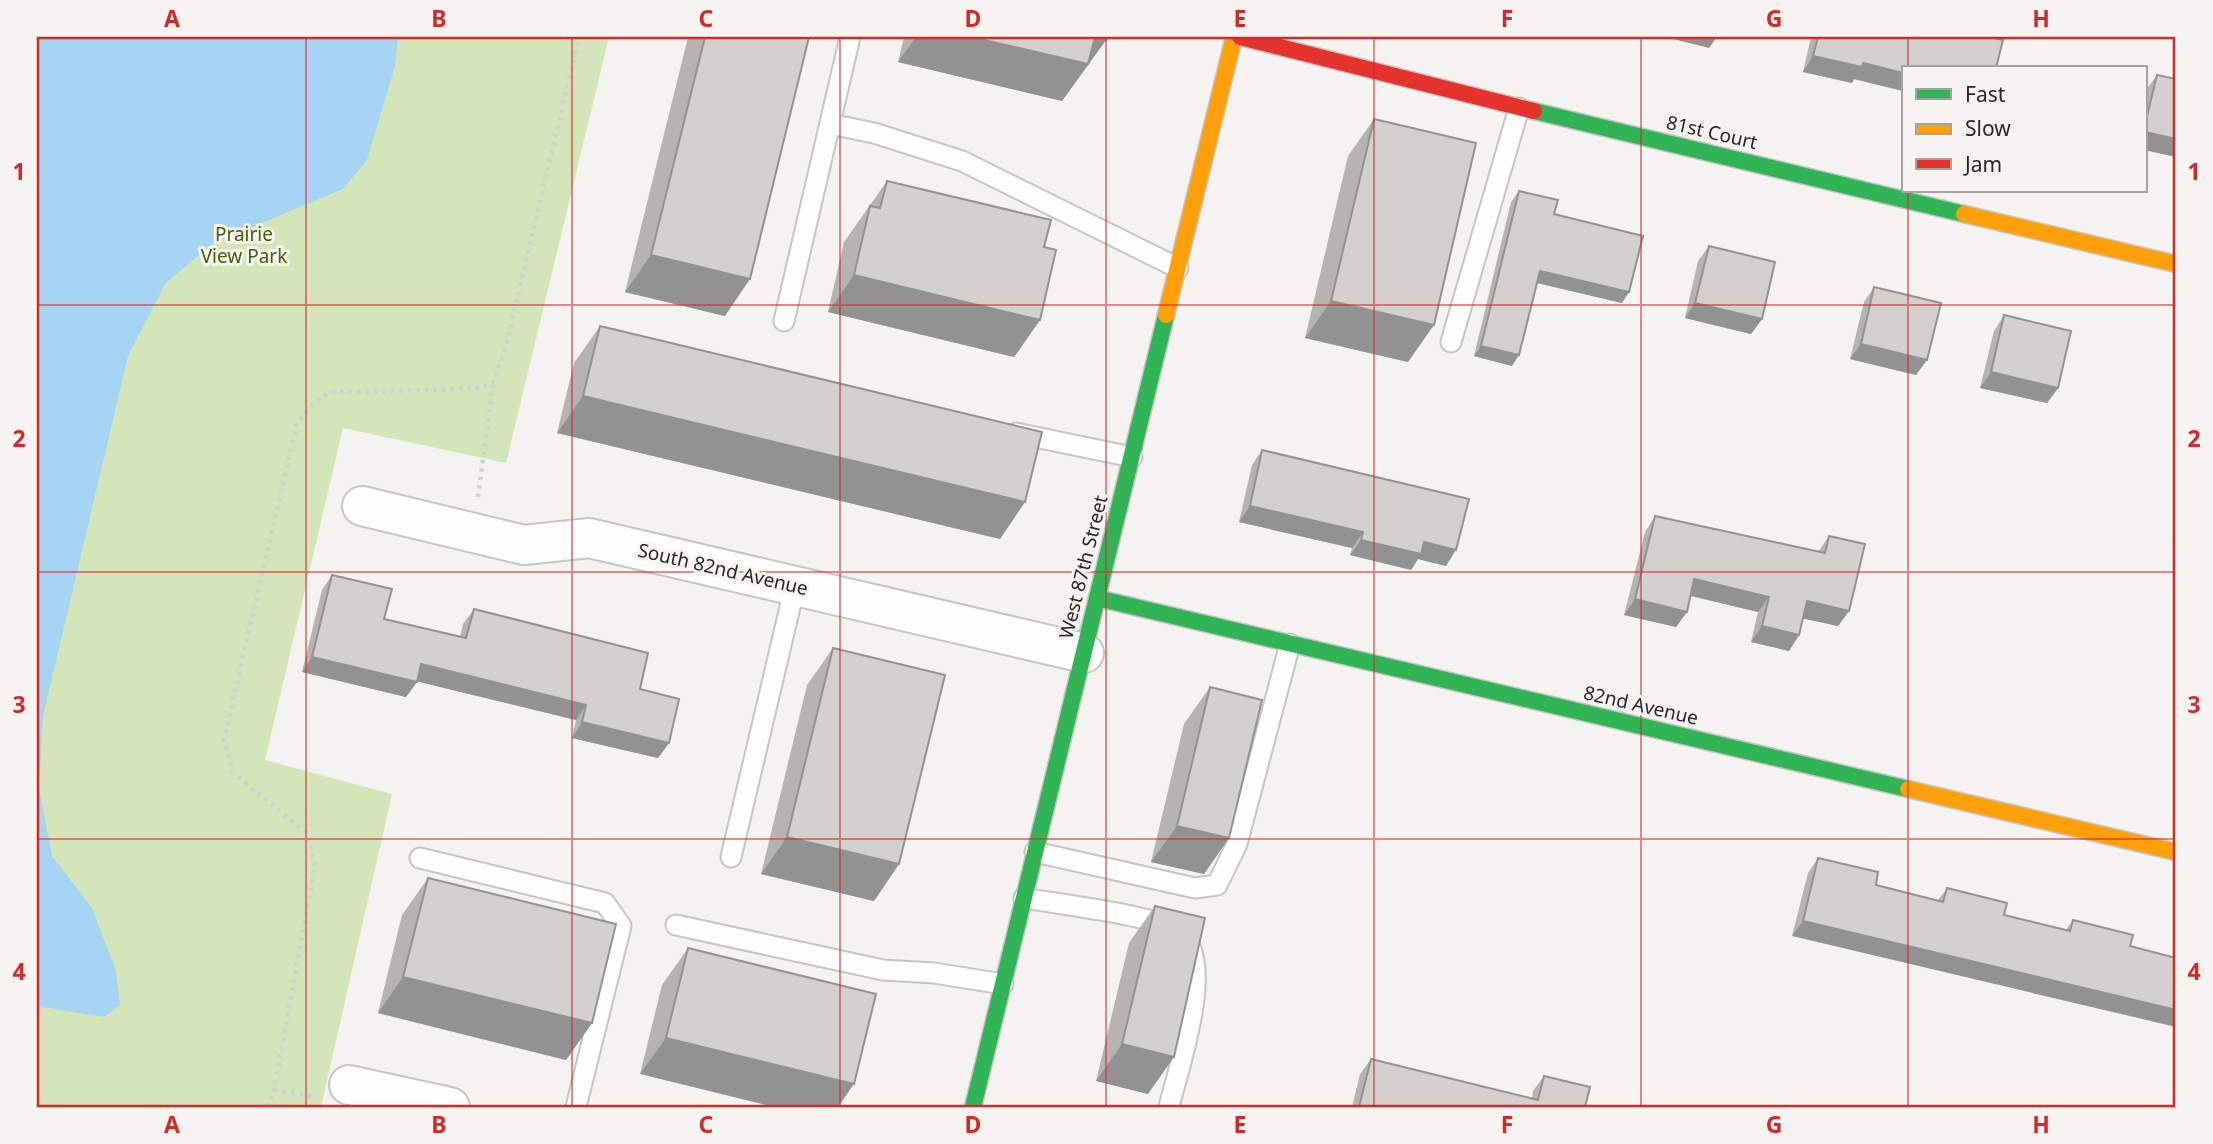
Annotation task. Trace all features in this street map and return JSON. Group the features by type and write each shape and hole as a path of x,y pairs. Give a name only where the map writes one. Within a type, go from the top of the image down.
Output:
{"street":[{"name":"West 87th Street","path":"973,1107 1234,37"},
{"name":"81st Court","path":"1240,37 1519,108 2176,264"},
{"name":"South 82nd Avenue","path":"362,506 524,545 589,538 1084,653"},
{"name":"82nd Avenue","path":"1097,598 2176,852"},
{"path":"349,1085 450,1107"}],"lane":[{"path":"784,321 850,37"},
{"path":"1451,342 1519,108"},
{"path":"830,124 874,133 962,160 1178,268"},
{"path":"995,428 1132,457"},
{"path":"731,857 795,586"},
{"path":"1035,852 1195,888 1217,885 1237,844 1290,644"},
{"path":"420,858 605,903 621,926 576,1107"},
{"path":"1024,898 1140,919 1177,930 1195,952 1197,982 1169,1107"},
{"path":"676,925 883,970 934,973 1003,984"}],"path":[{"path":"473,533 493,383 505,350 579,37"},
{"path":"267,1107 274,1090 315,867 314,852 306,833 233,773 224,739 298,423 311,406 330,392 475,389 493,383"}],"green space":[{"name":"Prairie View Park","path":"37,37 609,37 506,463 343,428 265,760 392,794 321,1107 37,1107"}],"water":[{"path":"37,37 398,37 395,66 367,160 343,189 212,244 165,284 128,356 43,716 39,788 52,856 92,908 116,971 120,1005 104,1017 37,1006"}],"building":[{"path":"705,37 809,37 750,279 651,255"},
{"path":"972,37 1095,37 1088,64"},
{"path":"1818,37 1989,37 2003,40 1996,66 1902,66 1902,73 1863,63 1862,67 1813,56"},
{"path":"2157,75 2176,79 2176,139 2146,132 2146,120"},
{"path":"1374,119 1476,143 1434,325 1331,301"},
{"path":"887,181 1051,220 1044,247 1056,250 1040,320 854,275 870,206 880,208"},
{"path":"1519,191 1558,200 1554,214 1643,236 1629,292 1540,271 1519,355 1481,346"},
{"path":"1709,246 1775,262 1762,319 1695,303"},
{"path":"1874,287 1941,303 1927,360 1861,344"},
{"path":"2004,315 2071,331 2058,388 1991,372"},
{"path":"600,326 1042,432 1025,502 583,396"},
{"path":"1262,450 1469,499 1456,550 1424,542 1421,554 1361,540 1363,532 1250,506"},
{"path":"1655,516 1825,553 1829,536 1865,544 1849,611 1807,601 1799,635 1762,626 1769,597 1694,579 1687,612 1635,599"},
{"path":"332,575 392,589 384,619 466,638 474,609 648,653 640,689 679,699 669,743 582,722 586,705 421,664 417,682 312,657"},
{"path":"833,648 945,675 899,864 787,837"},
{"path":"1210,687 1262,700 1229,838 1177,826"},
{"path":"1818,858 1878,872 1876,885 1943,902 1947,888 2007,903 2004,915 2070,931 2073,920 2133,935 2130,946 2176,958 2176,1010 1803,921"},
{"path":"428,878 616,924 592,1023 403,977"},
{"path":"1155,906 1205,918 1174,1057 1122,1044"},
{"path":"688,948 876,994 854,1084 666,1038"},
{"path":"1371,1059 1538,1100 1544,1076 1590,1087 1585,1107 1359,1107"}],"traffic: fast":[{"path":"1534,111 1964,214"},
{"path":"973,1107 1166,315"},
{"path":"1097,598 1908,789"}],"traffic: slow":[{"path":"1166,315 1234,37"},
{"path":"1964,214 2176,264"},
{"path":"1908,789 2176,852"}],"traffic: jam":[{"path":"1240,37 1534,111"}]}
